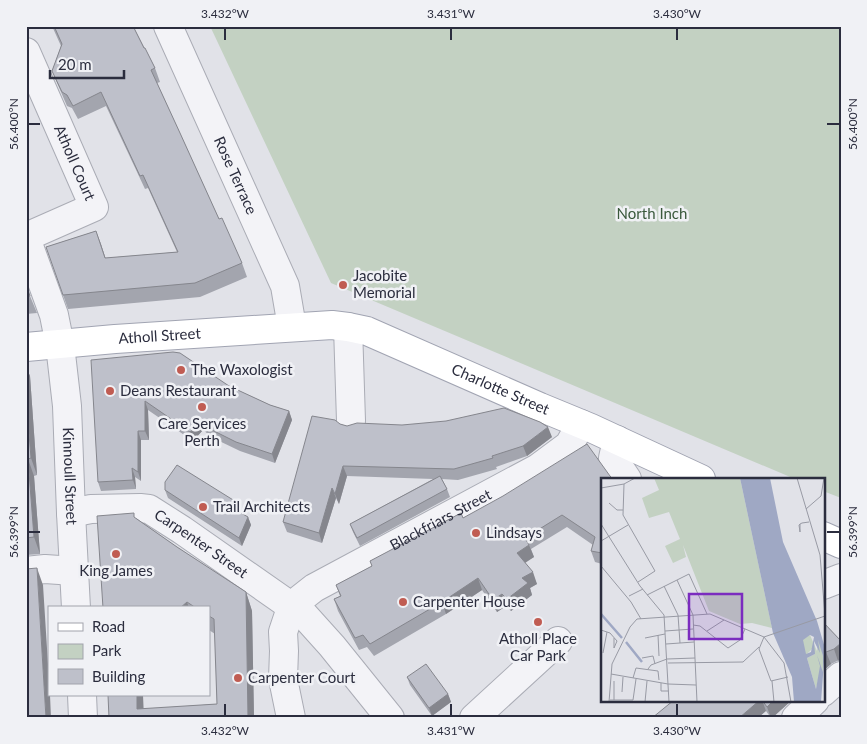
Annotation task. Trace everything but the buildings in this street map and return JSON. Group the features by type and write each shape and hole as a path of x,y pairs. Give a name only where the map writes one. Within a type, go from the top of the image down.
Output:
{"main road":[{"name":"Charlotte Street","path":"292,327 332,325 367,331 581,424 699,478"},
{"name":"Atholl Street","path":"26,348 115,339 292,327"},
{"path":"824,536 841,544"}],"street":[{"name":"Rose Terrace","path":"168,26 285,286 292,327"},
{"name":"Atholl Court","path":"26,52 94,207 26,237"},
{"name":"Kinnoull Street","path":"26,237 54,315 60,345 67,406 76,606"},
{"path":"348,327 351,420"},
{"name":"Blackfriars Street","path":"293,608 300,599 314,588 538,468 570,445 581,424"},
{"path":"617,440 613,458 625,476"},
{"name":"Carpenter Street","path":"71,513 91,509 149,509 182,530 305,616 332,646 390,718"},
{"path":"26,570 74,571"},
{"path":"824,584 841,578"},
{"path":"291,718 283,679 283,632 293,608"},
{"path":"474,718 558,641"},
{"path":"824,691 841,676"},
{"path":"82,696 83,718"},
{"path":"796,718 813,702"}],"green space":[{"name":"North Inch","path":"210,26 841,26 841,498 824,491 824,478 793,478 331,283"}],"place":[{"name":"Jacobite Memorial","path":"343,285"},
{"name":"The Waxologist","path":"181,370"},
{"name":"Deans Restaurant","path":"110,391"},
{"name":"Care Services Perth","path":"202,407"},
{"name":"Trail Architects","path":"203,507"},
{"name":"Lindsays","path":"476,533"},
{"name":"King James","path":"116,554"},
{"name":"Carpenter House","path":"403,602"},
{"name":"Atholl Place Car Park","path":"538,622"},
{"name":"Carpenter Court","path":"238,678"}]}
